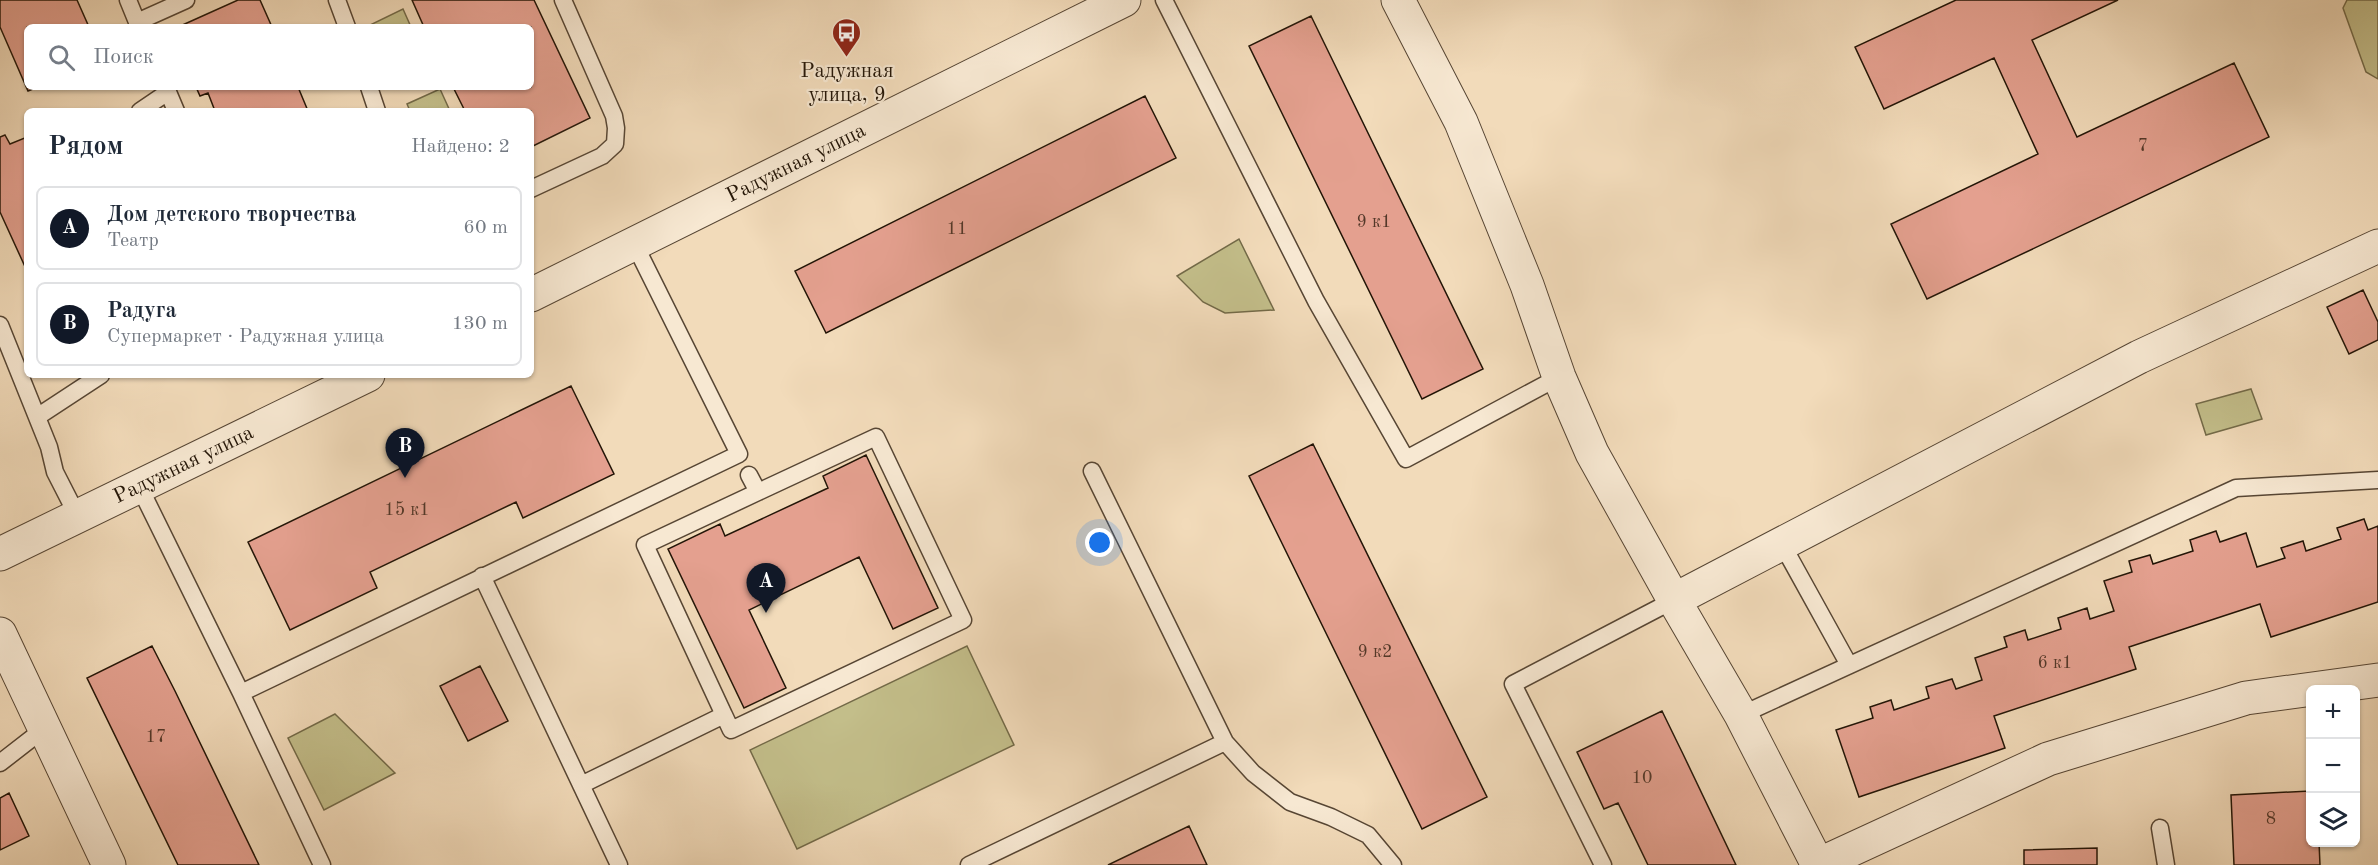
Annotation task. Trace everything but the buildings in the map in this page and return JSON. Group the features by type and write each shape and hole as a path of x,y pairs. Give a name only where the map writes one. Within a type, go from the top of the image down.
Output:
{"street":[{"name":"Радужная улица","path":"534,293 1124,0"},
{"path":"1398,0 1461,122 1527,285 1559,377 1593,453 1741,715 1818,865 2048,759 2246,698 2378,680"},
{"path":"1674,600 2139,357 2378,246"},
{"name":"Радужная улица","path":"0,554 362,378"},
{"path":"0,634 109,865"}],"lane":[{"path":"128,0 138,24 186,0"},
{"path":"337,0 346,24"},
{"path":"534,188 602,156 615,144 614,116 563,0"},
{"path":"1164,0 1316,301 1406,459 1559,377"},
{"path":"144,108 166,90"},
{"path":"167,90 175,108"},
{"path":"370,90 376,108"},
{"path":"241,693 739,454 634,243"},
{"path":"0,325 50,447 55,472 78,517"},
{"path":"37,417 96,378"},
{"path":"876,437 963,620 731,730 645,545 758,492 876,437"},
{"path":"1092,471 1225,742 1253,773 1290,802 1331,817 1368,835 1393,865"},
{"path":"749,475 758,492"},
{"path":"1741,715 2236,488 2378,480"},
{"path":"139,486 241,693 322,865"},
{"path":"1782,544 1849,665"},
{"path":"482,576 619,865"},
{"path":"1603,865 1513,684 1674,600"},
{"path":"581,785 724,715"},
{"path":"0,763 45,728"},
{"path":"969,865 1225,742"},
{"path":"2160,828 2166,865"}],"shaded area":[{"path":"2347,0 2378,0 2378,79 2366,72 2343,8"},
{"path":"403,9 410,24 372,24"},
{"path":"440,90 449,108 409,108 407,104"},
{"path":"1239,239 1274,310 1225,313 1203,302 1177,276"},
{"path":"2251,389 2262,419 2206,435 2196,404"},
{"path":"967,646 1014,745 797,849 750,750"},
{"path":"335,714 395,773 324,810 288,738"}],"place":[{"name":"Радужная улица, 9","path":"847,58"},
{"name":"Радуга","path":"405,478"},
{"name":"Дом детского творчества","path":"766,613"}]}
